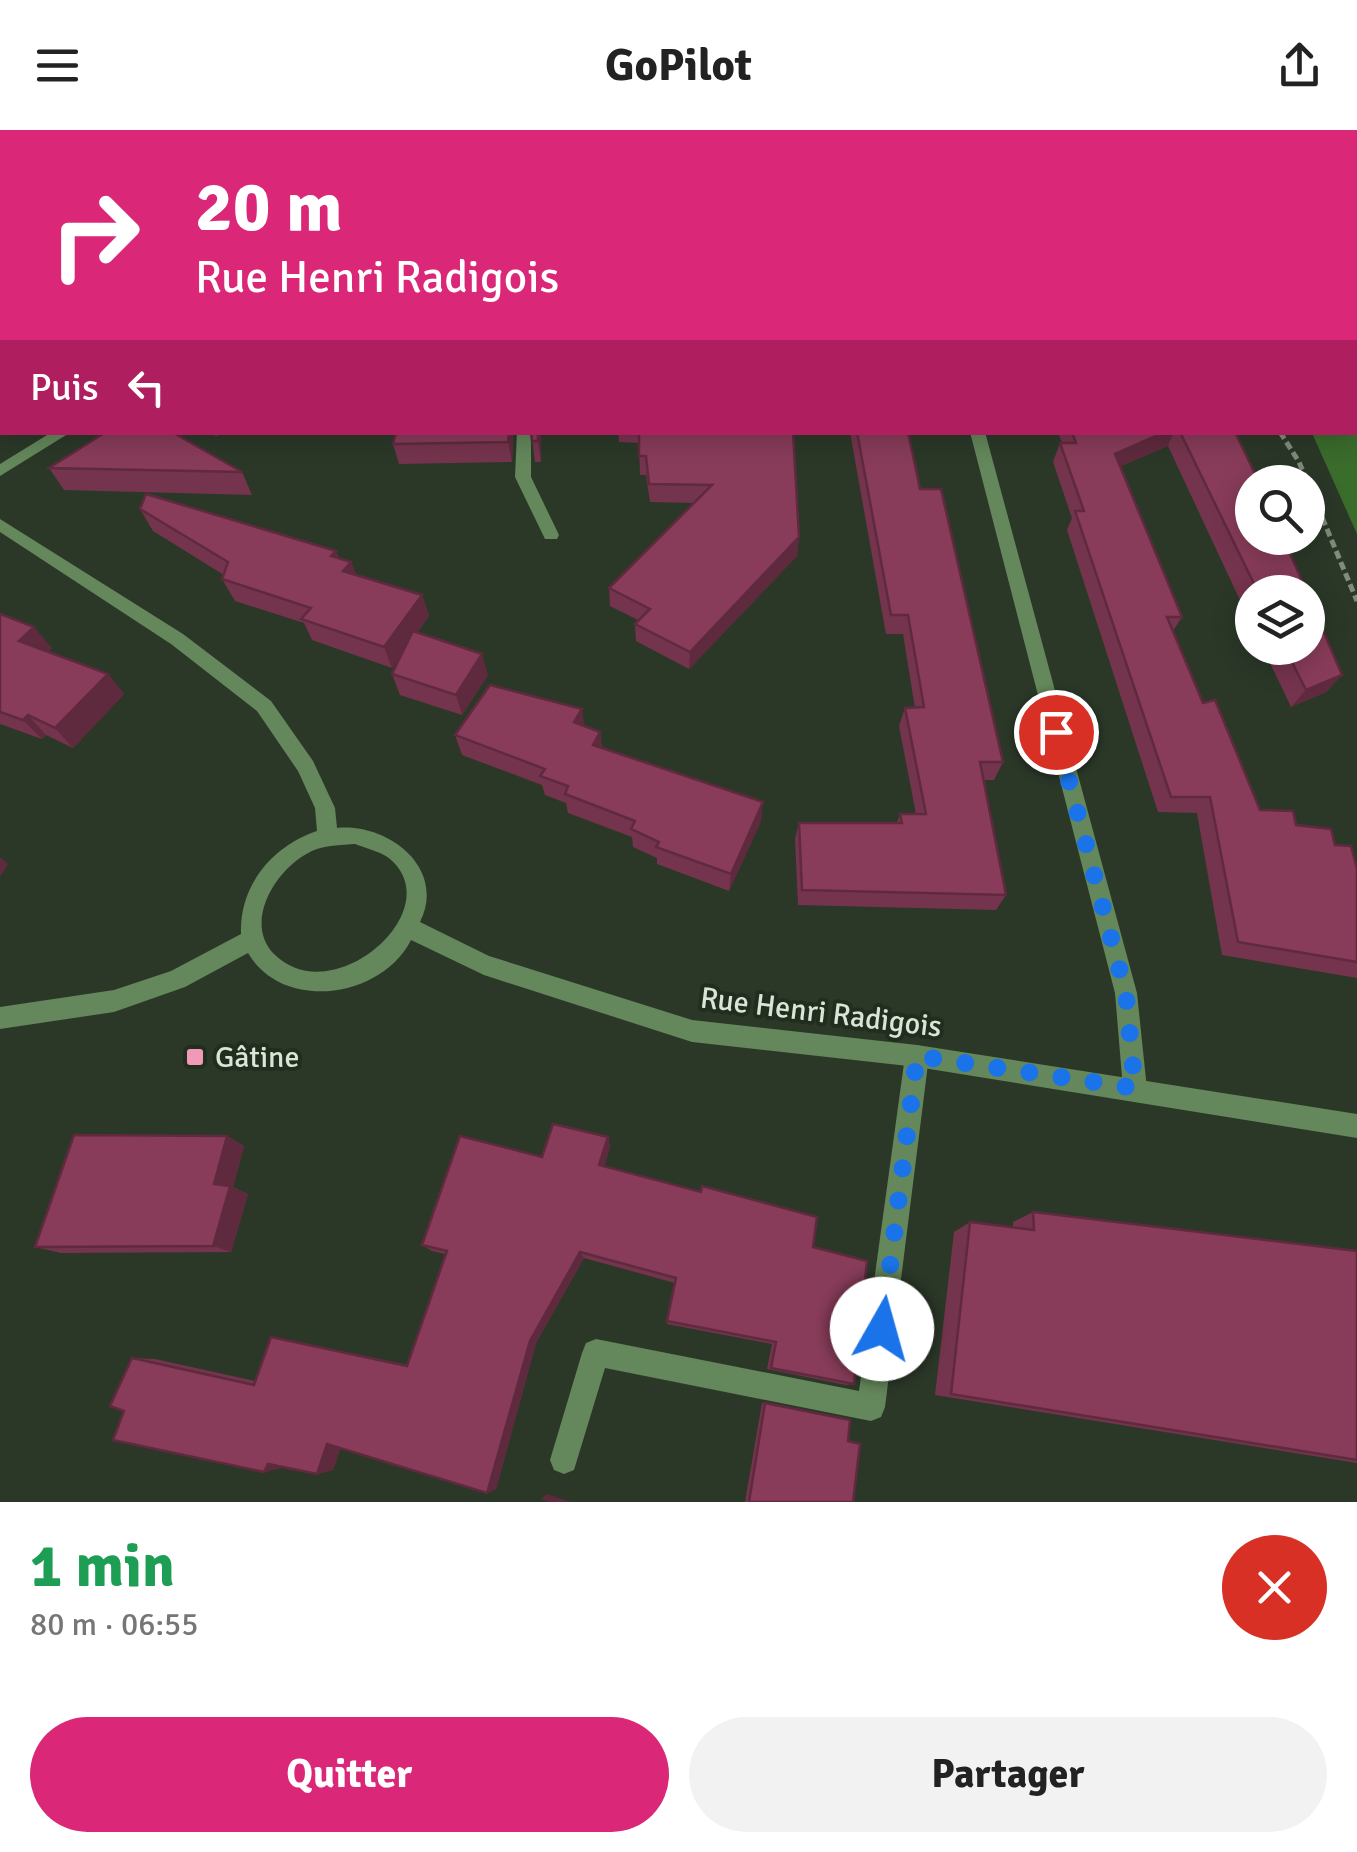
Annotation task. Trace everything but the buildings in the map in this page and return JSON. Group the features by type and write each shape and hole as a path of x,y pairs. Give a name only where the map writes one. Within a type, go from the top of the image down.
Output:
{"street":[{"path":"0,471 59,435"},
{"path":"524,435 523,477 551,535"},
{"path":"978,435 1126,994 1135,1088"},
{"path":"0,524 177,639 264,706 306,767 325,808 328,837"},
{"path":"356,835 382,840 403,854 416,876 418,901 410,928 396,948 376,964 326,982 301,980 279,972 262,958 253,939 250,918 267,876 304,845 328,837 356,835"},
{"name":"Rue Henri Radigois","path":"410,928 484,965 692,1031 917,1056 1357,1126"},
{"path":"0,1018 114,1001 177,980 253,939"},
{"path":"564,1460 596,1354 871,1407 917,1056"}],"path":[{"path":"1282,435 1300,462 1357,601"}],"green space":[{"path":"1313,435 1357,435 1357,534"}],"place":[{"name":"Gâtine","path":"195,1057"}],"route":[{"path":"882,1329 917,1056 1135,1088 1134,1046 1126,994 1056,732"}]}
